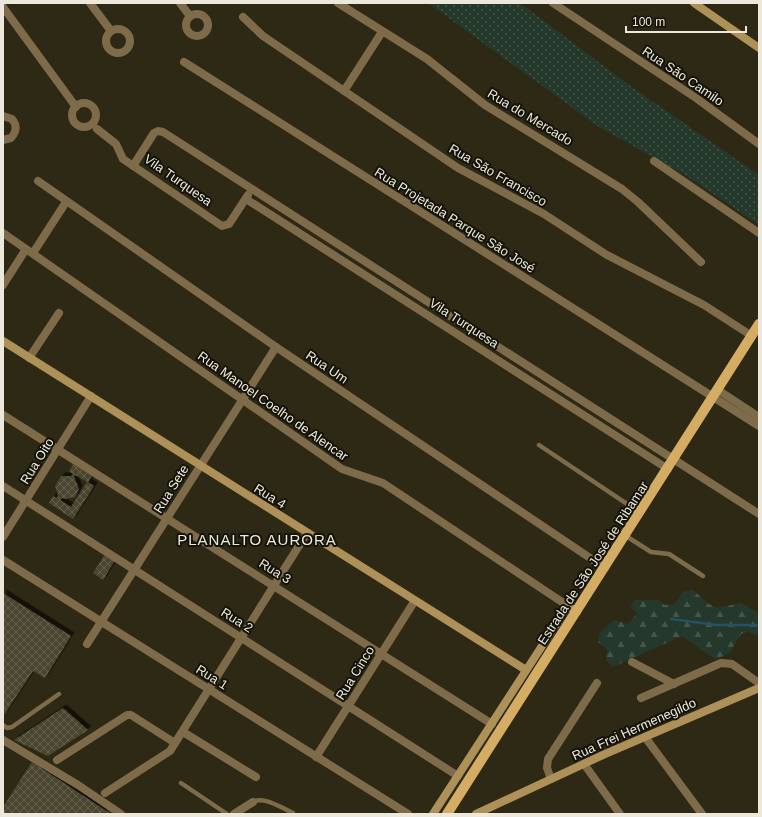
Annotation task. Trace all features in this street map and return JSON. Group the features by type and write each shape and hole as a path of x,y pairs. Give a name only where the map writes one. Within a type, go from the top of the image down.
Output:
{"main road":[{"name":"Estrada de São José de Ribamar","path":"447,814 573,609 605,568 626,536 759,324"}],"street":[{"path":"9,3 3,8 76,107"},
{"path":"90,3 111,31"},
{"path":"180,3 190,16"},
{"name":"Rua do Mercado","path":"338,3 426,59 485,105 622,189 638,202 701,262"},
{"name":"Rua São Camilo","path":"553,3 696,98 759,144"},
{"path":"698,4 759,48"},
{"name":"Rua São Francisco","path":"243,17 262,36 477,179 544,214 607,256 704,305 752,336"},
{"path":"344,91 382,32"},
{"name":"Rua Projetada Parque São José","path":"184,62 716,394"},
{"path":"3,116 12,119 16,126 16,130 11,138 3,140"},
{"path":"97,129 114,143 120,157 133,166"},
{"name":"Vila Turquesa","path":"251,190 231,222 224,226 133,166 154,133 160,131 557,384 671,464"},
{"path":"654,161 759,233"},
{"name":"Rua Um","path":"38,181 66,202 276,347 605,568"},
{"name":"Vila Turquesa","path":"246,199 439,321 550,394 671,464"},
{"path":"33,253 66,202"},
{"name":"Rua Manoel Coelho de Alencar","path":"3,233 342,469 383,483 573,609"},
{"path":"327,250 332,241"},
{"path":"3,285 26,249"},
{"path":"439,321 445,312"},
{"path":"29,358 59,313"},
{"name":"Rua 4","path":"3,341 414,602 526,670"},
{"name":"Rua Sete","path":"87,644 276,347"},
{"path":"550,394 557,384"},
{"path":"716,394 759,418"},
{"path":"716,394 759,426"},
{"name":"Rua Oito","path":"3,537 91,396"},
{"name":"Rua 3","path":"3,415 492,724"},
{"path":"671,464 759,514"},
{"name":"Rua 2","path":"3,486 349,705 458,776"},
{"path":"105,793 164,757 175,743 307,533"},
{"name":"Rua 1","path":"3,560 408,814"},
{"name":"Rua Cinco","path":"316,757 414,602"},
{"name":"Estrada de São José de Ribamar","path":"433,814 526,670 573,609"},
{"path":"632,662 674,684"},
{"path":"641,698 721,663 727,662 759,683"},
{"path":"551,779 547,768 548,759 597,683"},
{"name":"Rua Frei Hermenegildo","path":"476,814 584,764 759,688"},
{"path":"57,760 127,715 131,715 175,743"},
{"path":"182,732 256,777"},
{"path":"645,737 702,814"},
{"path":"3,740 78,785 121,814"},
{"path":"584,764 620,814"},
{"name":"Rua Frei Hermenegildo","path":"486,814 519,795"},
{"path":"234,814 252,802"}],"lane":[{"path":"539,444 640,513"},
{"path":"626,536 651,552 669,554 703,576"},
{"path":"3,725 7,728 12,727 59,694"},
{"path":"181,782 227,814"},
{"path":"252,802 264,800 293,813"}],"green space":[{"path":"428,3 519,3 527,8 629,85 759,175 759,225 690,178 599,127"},
{"path":"693,590 709,604 717,608 741,603 759,613 759,637 748,632 741,634 729,654 715,659 682,636 613,667 606,660 607,649 598,642 600,632 614,620 628,624 637,613 630,607 635,600 658,600 665,605 674,604 684,591"}],"building":[{"path":"73,464 92,476 88,482 94,486 73,519 49,503 53,496 57,498 58,495 55,486 61,476 71,476 73,474 69,471","holes":["75,475 87,482 71,507 60,500 62,498 65,499 75,497 79,489 74,477"]},
{"path":"105,554 115,560 103,580 93,573"},
{"path":"3,593 71,636 45,678 33,671 4,715 3,714"},
{"path":"63,708 88,730 48,756 14,740"},
{"path":"32,762 111,814 3,814 3,807"}],"waterway":[{"path":"671,619 717,625 759,625"}],"district":[{"name":"PLANALTO AURORA","path":"257,539"}]}
